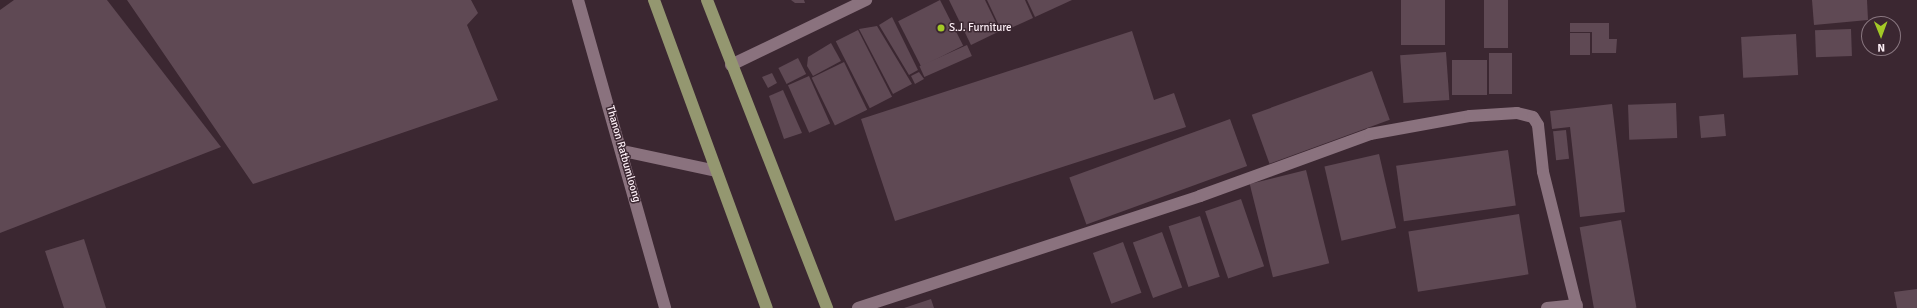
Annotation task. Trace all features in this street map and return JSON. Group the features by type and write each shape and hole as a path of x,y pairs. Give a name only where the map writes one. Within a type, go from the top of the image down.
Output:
{"main road":[{"path":"654,0 767,308"},
{"path":"707,0 731,65 827,308"}],"street":[{"name":"Thanon Ratbumloong","path":"578,0 623,151 665,308"},
{"path":"731,65 866,0"},
{"path":"858,308 1200,196 1370,134 1470,116 1518,113 1533,117 1538,125 1543,172 1577,306 1547,308"},
{"path":"623,151 716,172"}],"building":[{"path":"14,0 107,0 221,147 0,233 0,10"},
{"path":"127,0 471,0 478,13 467,25 498,100 253,184"},
{"path":"791,0 804,0 805,3 795,3"},
{"path":"940,0 963,45 921,67 898,21"},
{"path":"949,0 985,0 1000,31 971,45"},
{"path":"987,0 1025,0 1033,18 1002,32"},
{"path":"1027,0 1072,0 1035,17"},
{"path":"1401,0 1445,0 1445,45 1401,45"},
{"path":"1484,0 1508,0 1508,48 1484,48"},
{"path":"1812,0 1867,0 1868,16 1861,16 1861,21 1814,25"},
{"path":"892,17 918,70 909,75 879,25"},
{"path":"1570,23 1609,23 1609,39 1617,39 1616,53 1592,53 1592,32 1570,32"},
{"path":"877,26 912,84 893,94 859,29"},
{"path":"1851,29 1852,56 1816,57 1815,30"},
{"path":"858,30 892,97 870,108 836,41"},
{"path":"1132,31 1154,100 1174,93 1186,127 895,221 861,119"},
{"path":"1570,33 1590,33 1590,55 1570,55"},
{"path":"1796,34 1798,75 1743,78 1741,37"},
{"path":"831,43 841,61 813,76 807,66 808,57"},
{"path":"967,45 972,56 924,77 919,66"},
{"path":"1446,52 1449,100 1403,103 1400,55"},
{"path":"1489,53 1512,53 1512,94 1489,94"},
{"path":"798,58 806,74 787,84 778,68"},
{"path":"1452,60 1487,60 1487,95 1452,95"},
{"path":"844,62 867,110 835,125 812,78"},
{"path":"1372,71 1390,120 1270,164 1252,115"},
{"path":"919,72 924,79 915,84 911,76"},
{"path":"772,73 777,83 768,88 762,77"},
{"path":"809,76 830,124 809,133 788,85"},
{"path":"783,90 802,133 784,139 769,96"},
{"path":"1676,103 1677,138 1629,140 1628,105"},
{"path":"1612,104 1625,212 1580,217 1570,127 1552,129 1550,111"},
{"path":"1724,114 1726,136 1701,138 1699,116"},
{"path":"1230,119 1247,166 1086,224 1069,177"},
{"path":"1566,130 1569,159 1556,160 1553,131"},
{"path":"1508,150 1516,205 1404,221 1396,166"},
{"path":"1379,154 1396,228 1342,241 1324,167"},
{"path":"1306,170 1329,263 1273,277 1250,184"},
{"path":"1241,199 1264,266 1228,279 1205,211"},
{"path":"1519,214 1529,274 1418,292 1408,232"},
{"path":"1200,216 1220,277 1188,287 1169,226"},
{"path":"1621,220 1636,308 1594,308 1580,227"},
{"path":"1162,232 1182,287 1153,298 1133,243"},
{"path":"84,239 106,308 64,308 45,251"},
{"path":"1123,242 1141,293 1111,304 1093,253"},
{"path":"1917,289 1917,308 1897,308 1894,292"},
{"path":"931,299 934,308 904,308"}],"place":[{"name":"S.J. Furniture","path":"941,28"}]}
